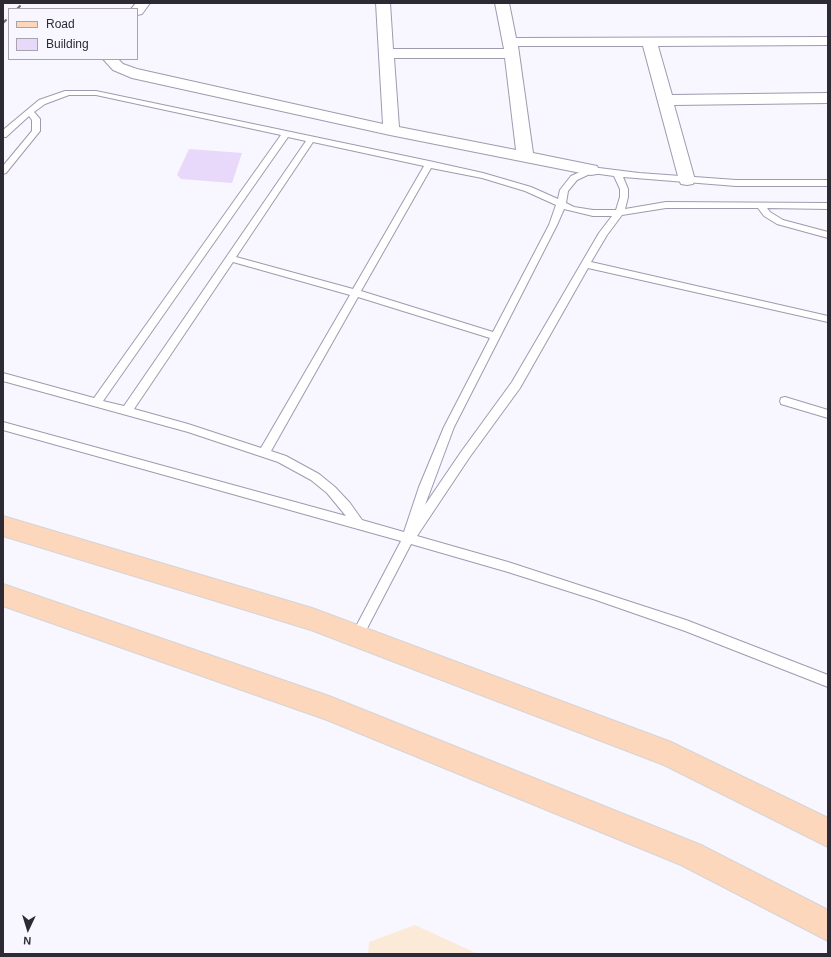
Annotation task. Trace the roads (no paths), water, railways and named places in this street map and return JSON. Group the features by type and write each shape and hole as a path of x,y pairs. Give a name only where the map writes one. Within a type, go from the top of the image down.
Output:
{"main road":[{"path":"3,526 312,619 671,755 828,833"},
{"path":"3,595 329,708 692,855 828,926"}],"street":[{"path":"383,3 391,130"},
{"path":"502,3 510,48 525,157"},
{"path":"386,53 649,41 828,41"},
{"path":"649,41 687,180"},
{"path":"111,60 118,67 132,73 391,130 591,170"},
{"path":"665,100 828,98"}],"lane":[{"path":"3,136 42,102 59,96 78,92 96,92 506,182 572,209 587,212 619,213 653,206 828,206"},
{"path":"3,171 36,131 36,119 29,112"},
{"path":"96,403 287,134"},
{"path":"127,411 311,139"},
{"path":"264,453 429,164"},
{"path":"408,539 436,456 456,413 553,225 561,204 564,190 574,178 591,170 687,180 736,183 828,183"},
{"path":"357,636 408,539 465,455 516,385 603,233 619,213 622,205 624,189 617,173"},
{"path":"762,206 768,214 780,222 828,235"},
{"path":"230,258 355,293 496,336"},
{"path":"585,264 828,319"},
{"path":"3,377 188,428 282,459 315,477 341,501 358,524"},
{"path":"785,401 828,414"},
{"path":"3,426 358,524 596,594 686,626 828,681"}],"railway":[{"path":"18,8 23,3"},
{"path":"3,23 8,18"}]}
